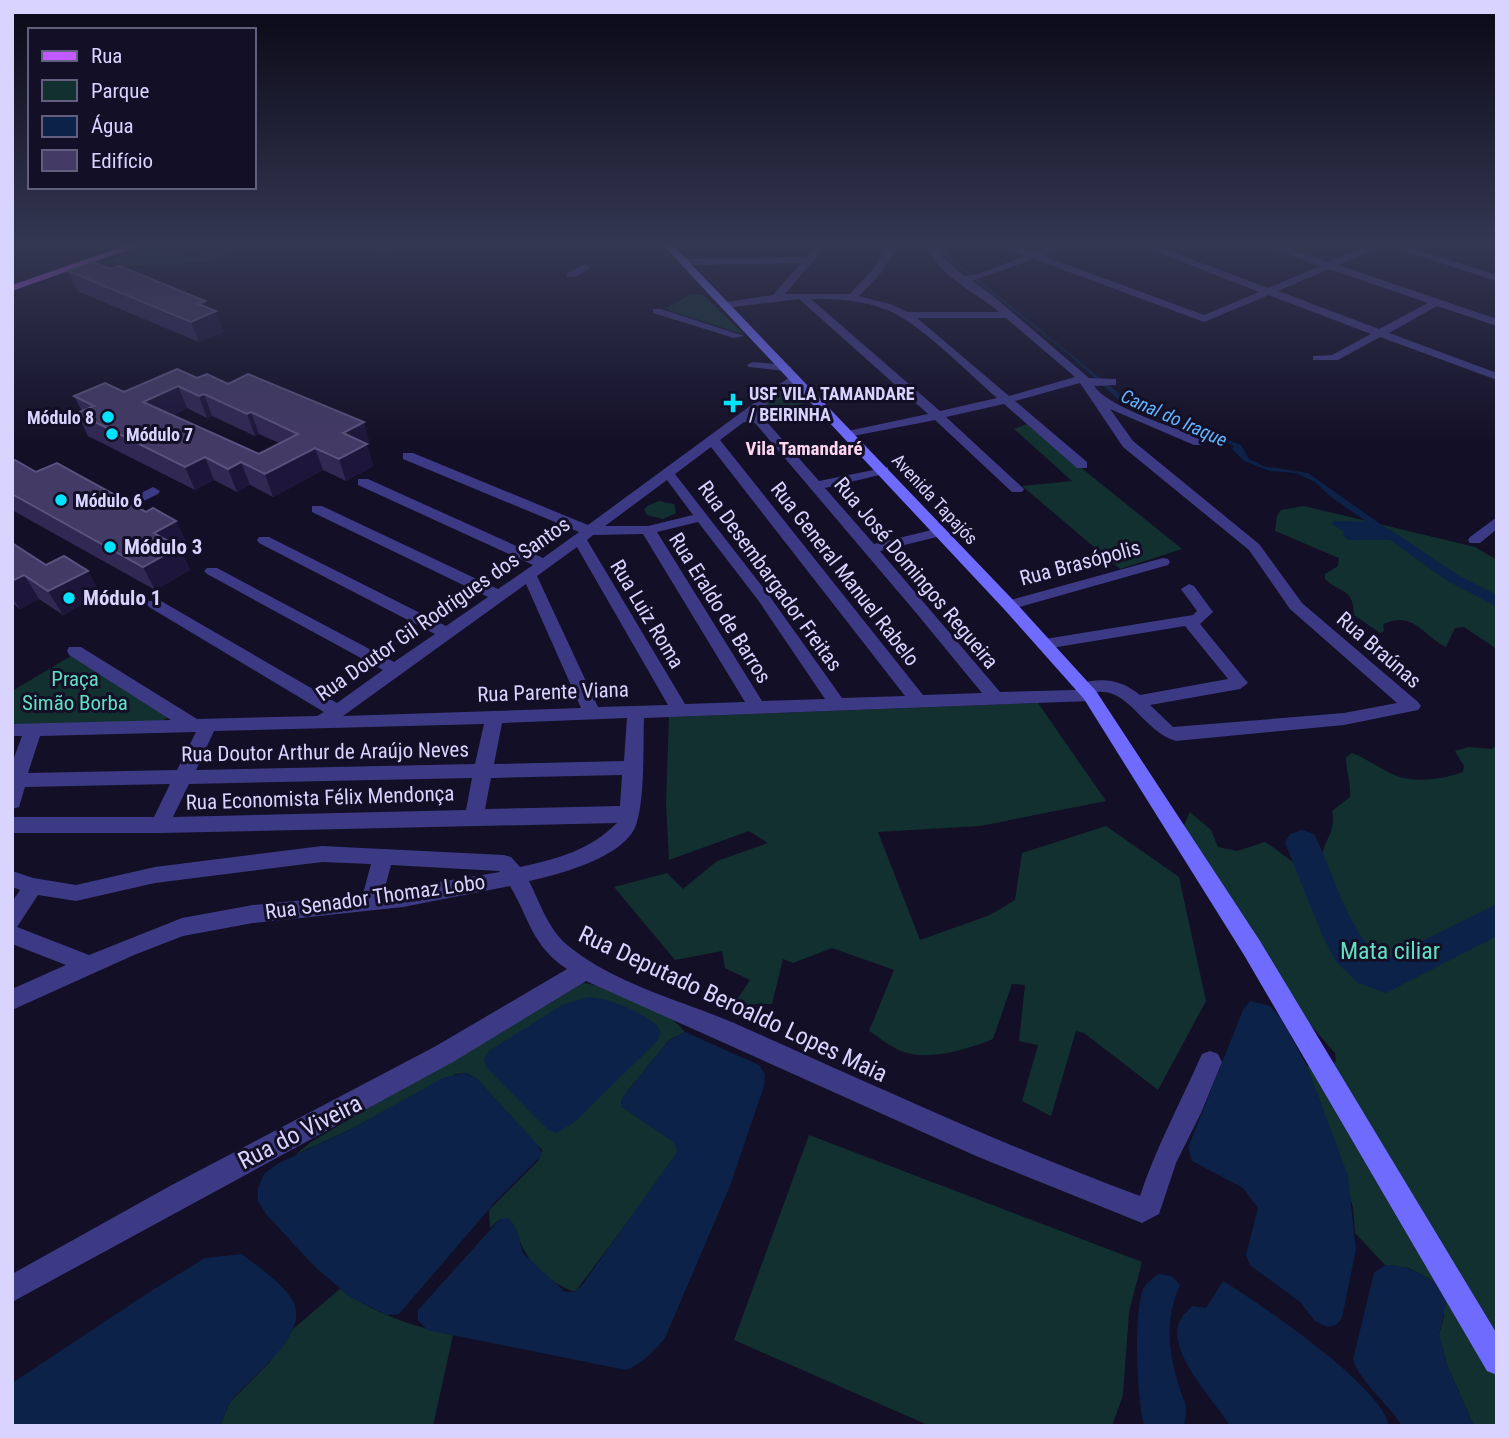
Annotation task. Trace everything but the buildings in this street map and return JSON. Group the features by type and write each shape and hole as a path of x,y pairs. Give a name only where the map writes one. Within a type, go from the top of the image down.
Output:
{"main road":[{"name":"Avenida Tapajós","path":"729,310 745,336 790,373 1009,605 1087,692 1252,948 1497,1361"}],"street":[{"path":"819,310 871,354 1017,489"},
{"path":"894,310 904,315 1082,465"},
{"path":"1003,310 1127,413 1199,442"},
{"path":"1180,310 1204,319 1226,310"},
{"path":"1320,310 1497,377"},
{"path":"1317,358 1334,358 1421,310"},
{"path":"1460,310 1497,323"},
{"path":"657,311 745,336"},
{"path":"904,315 1008,315"},
{"path":"753,365 790,373"},
{"name":"Rua Doutor Gil Rodrigues dos Santos","path":"754,415 790,373"},
{"path":"847,435 1007,400 1110,381"},
{"name":"Rua Braúnas","path":"1087,692 1111,685 1136,702 1165,732 1176,736 1344,719 1412,706 1296,607 1254,547 1128,444 1100,405 1090,385"},
{"name":"Rua Doutor Gil Rodrigues dos Santos","path":"322,722 584,535 731,424 754,415 821,406"},
{"name":"Rua José Domingos Regueira","path":"754,415 871,549 995,698"},
{"name":"Rua General Manuel Rabelo","path":"712,439 918,701"},
{"path":"408,456 584,535"},
{"path":"814,485 883,470"},
{"name":"Rua Desembargador Freitas","path":"668,473 763,597 838,705"},
{"path":"363,482 544,564"},
{"path":"122,506 153,491"},
{"path":"317,509 499,596"},
{"name":"Rua Doutor Gil Rodrigues dos Santos","path":"584,535 648,530 702,517"},
{"path":"1475,540 1495,525"},
{"name":"Rua Eraldo de Barros","path":"648,530 757,707"},
{"path":"871,549 940,532"},
{"name":"Rua Luiz Roma","path":"584,535 680,710"},
{"path":"264,540 446,633"},
{"name":"Rua Brasópolis","path":"1009,605 1163,562"},
{"path":"212,571 395,670"},
{"path":"529,575 593,714"},
{"path":"1045,644 1189,621 1204,615 1205,612 1189,589"},
{"path":"155,604 338,711"},
{"path":"1136,702 1235,685 1240,680 1189,621"},
{"path":"75,651 201,726 183,778 159,825"},
{"name":"Rua Parente Viana","path":"12,730 636,713 1087,692"},
{"path":"629,813 636,713"},
{"path":"474,816 495,717"},
{"path":"12,802 23,757 33,731"},
{"name":"Rua Doutor Arthur de Araújo Neves","path":"19,780 632,768"},
{"name":"Rua Economista Félix Mendonça","path":"12,825 159,825 629,813"},
{"name":"Rua Senador Thomaz Lobo","path":"12,1000 157,936 211,920 371,902 518,876 573,863 595,851 626,825 629,813"},
{"path":"12,920 23,883 84,893 156,875 322,854 495,861 504,863 518,876"},
{"path":"371,902 383,856"},
{"name":"Rua Deputado Beroaldo Lopes Maia","path":"518,876 537,926 560,953 585,970 723,1029 921,1122 1146,1210 1165,1159 1193,1105 1210,1062"},
{"path":"12,934 34,940 89,965"},
{"name":"Rua do Viveira","path":"12,1289 201,1183 338,1114 508,1019 585,970"}],"green space":[{"path":"668,310 719,310 745,335"},
{"path":"792,385 798,386 812,401 759,415 755,410"},
{"path":"1027,424 1182,549 1120,569 1022,486 1072,481 1014,429"},
{"path":"659,501 674,504 676,513 663,519 647,515 644,510 647,506"},
{"path":"1304,506 1475,547 1497,560 1497,649 1464,627 1455,628 1446,647 1410,622 1403,620 1383,624 1384,631 1380,633 1354,615 1346,592 1325,579 1325,574 1338,566 1339,558 1275,531 1277,516 1281,510"},
{"name":"Praça Simão Borba","path":"71,656 168,717 163,721 12,726 12,691"},
{"path":"1038,703 1106,801 980,826 878,832 920,940 990,915 1015,900 1022,853 1106,826 1179,877 1206,1001 1158,1090 1084,1033 1076,1031 1051,1116 1022,1101 1038,1045 1019,1041 1025,985 1012,984 993,1039 962,1050 928,1055 917,1055 892,1047 869,1031 894,970 832,948 793,963 783,959 772,1004 734,1004 750,980 725,968 722,951 675,960 614,887 667,873 683,889 717,861 768,843 749,831 669,860 666,803 669,717"},
{"name":"Mata ciliar","path":"1497,744 1497,1426 1474,1426 1447,1365 1439,1335 1444,1316 1433,1281 1409,1268 1385,1265 1355,1233 1353,1207 1307,1066 1333,1063 1336,1061 1335,1053 1307,1021 1183,827 1190,812 1211,830 1218,847 1237,851 1265,842 1300,865 1307,868 1323,867 1323,850 1332,827 1332,811 1350,797 1346,757 1352,753 1391,774 1405,778 1430,779 1463,772 1464,766 1455,751 1468,747 1492,749"},
{"path":"580,982 637,999 676,1022 685,1032 669,1040 622,1098 621,1106 674,1142 678,1151 675,1159 575,1292 554,1282 537,1268 524,1249 516,1228 500,1219 490,1228 489,1210 539,1160 542,1150 476,1078 466,1073 456,1074 295,1155 311,1142"},
{"path":"809,1135 1142,1262 1129,1312 1123,1395 1112,1426 930,1426 734,1340"},
{"path":"340,1289 394,1318 453,1335 433,1426 220,1426 230,1402 270,1362 294,1328"}],"water":[{"path":"1012,310 1016,310 1130,402 1241,445 1249,459 1263,466 1308,473 1413,547 1405,547 1395,540 1347,540 1344,532 1332,524 1334,521 1367,522 1331,497 1315,482 1296,473 1270,471 1244,461 1232,449 1234,446 1121,402 1068,354"},
{"path":"588,997 606,1000 639,1013 661,1032 657,1041 576,1121 557,1133 548,1130 486,1067 484,1059 489,1051 562,1005"},
{"path":"1250,1001 1270,1006 1281,1018 1307,1066 1348,1176 1356,1249 1342,1318 1336,1325 1328,1327 1315,1321 1300,1302 1250,1265 1246,1255 1258,1208 1243,1188 1192,1161 1188,1148 1243,1010"},
{"path":"685,1032 759,1065 765,1074 764,1086 730,1186 665,1338 647,1357 626,1370 427,1330 418,1320 418,1310 500,1219 509,1218 516,1228 523,1253 565,1292 575,1292 582,1285 678,1151 673,1142 621,1106 622,1098 669,1040"},
{"path":"465,1073 476,1078 538,1145 542,1155 496,1201 399,1314 387,1315 350,1297 313,1265 266,1214 258,1201 258,1188 264,1174 277,1164 351,1129 443,1078"},
{"path":"242,1254 283,1288 293,1301 296,1314 286,1342 231,1401 220,1426 12,1426 12,1383 205,1258"},
{"path":"1385,1265 1403,1267 1419,1273 1448,1294 1439,1335 1447,1365 1474,1426 1402,1426 1356,1367 1353,1359 1374,1273"},
{"path":"1158,1274 1172,1276 1180,1285 1170,1322 1170,1346 1186,1407 1184,1426 1144,1426 1138,1377 1138,1318 1143,1289"},
{"path":"1223,1281 1290,1326 1343,1369 1382,1409 1389,1426 1230,1426 1193,1374 1179,1345 1177,1331 1181,1319 1192,1306 1206,1308"}],"waterway":[{"name":"Canal do Iraque","path":"1391,534 1451,577 1497,602"},
{"path":"1302,843 1349,951 1371,971 1386,977 1497,919"}],"place":[{"name":"USF VILA TAMANDARE / BEIRINHA","path":"733,403"},
{"name":"Módulo 8","path":"108,417"},
{"name":"Módulo 7","path":"112,434"},
{"name":"Módulo 6","path":"61,500"},
{"name":"Módulo 3","path":"110,547"},
{"name":"Módulo 1","path":"69,598"}],"district":[{"name":"Vila Tamandaré","path":"804,448"}]}
